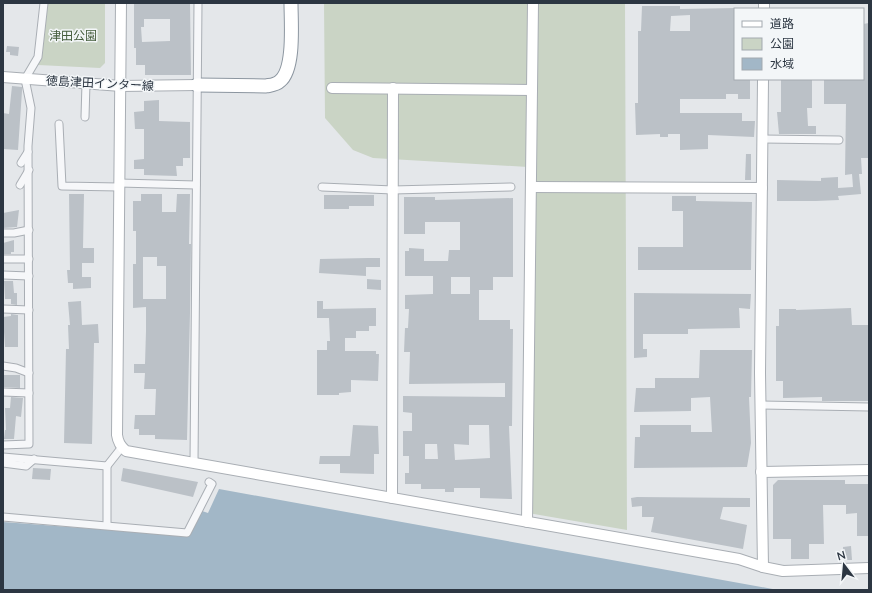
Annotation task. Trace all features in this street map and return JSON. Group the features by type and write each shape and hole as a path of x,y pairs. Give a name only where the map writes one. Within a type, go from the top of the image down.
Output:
{"highway":[{"path":"197,85 266,86 274,85 281,81 289,64 291,3"}],"street":[{"path":"3,446 29,444 29,152 32,108 26,79 38,57 44,3"},
{"path":"121,3 117,435 118,442 126,451 739,559 763,567 783,571 869,568"},
{"path":"194,463 198,3"},
{"path":"527,522 533,3"},
{"name":"徳島津田インター線","path":"3,77 121,86 197,85"},
{"path":"763,80 761,405 763,567"},
{"path":"85,117 86,83"},
{"path":"332,88 532,90"},
{"path":"392,498 393,88"},
{"path":"59,124 62,186 196,185"},
{"path":"762,139 840,140"},
{"path":"21,162 29,152"},
{"path":"20,184 29,170"},
{"path":"322,187 393,190 511,187"},
{"path":"531,187 762,188"},
{"path":"3,233 29,230"},
{"path":"3,259 29,259"},
{"path":"3,275 29,276"},
{"path":"3,309 29,310"},
{"path":"3,366 16,368 29,373"},
{"path":"3,392 29,393"},
{"path":"761,405 869,407"},
{"path":"107,524 107,466 122,447"},
{"path":"3,457 107,466"},
{"path":"3,463 26,466 34,459"},
{"path":"762,472 869,470"},
{"path":"3,517 107,524 187,533 212,484 209,482"}],"green space":[{"name":"津田公園","path":"46,3 105,3 105,63 100,68 38,65"},
{"path":"324,3 625,3 627,530 528,513 528,167 373,158 353,150 325,118"}],"water":[{"path":"219,489 778,590 3,590 3,522 189,536 202,511 208,513"}],"building":[{"path":"134,3 190,3 191,75 145,75 145,65 136,65 136,48 134,48","holes":["144,19 170,19 170,41 142,42 141,27 144,27"]},
{"path":"642,6 680,6 680,9 734,8 734,80 750,80 750,99 738,99 738,94 726,94 726,99 680,99 680,113 742,113 742,121 755,121 754,137 708,135 708,149 680,150 680,134 668,134 668,137 660,137 660,134 636,135 635,103 638,103 638,31 641,31","holes":["690,15 690,31 670,31 671,16"]},
{"path":"869,23 869,158 861,158 862,174 859,174 861,194 838,196 839,200 777,201 777,180 821,181 821,178 838,177 838,188 853,187 852,174 845,175 846,104 824,104 824,80 864,80 864,24"},
{"path":"7,46 19,47 18,56 10,55 10,52 6,52"},
{"path":"781,80 812,80 812,108 807,108 808,126 816,126 816,134 779,134 777,112 781,112"},
{"path":"12,86 22,87 18,150 3,149 3,113 9,114"},
{"path":"159,100 159,121 190,122 190,158 183,158 183,166 176,166 177,176 144,175 144,169 134,169 134,160 144,159 144,129 135,129 134,112 144,111 144,101"},
{"path":"746,154 751,154 751,180 745,180"},
{"path":"69,194 84,194 83,248 94,248 94,263 82,263 82,277 91,277 91,288 73,289 73,283 68,283 67,270 70,270"},
{"path":"141,194 162,194 162,212 176,212 177,194 190,194 189,244 191,244 187,440 155,439 155,435 139,435 139,429 134,429 135,415 155,415 156,389 144,389 145,373 134,373 134,364 145,364 146,307 133,308 133,264 136,264 136,231 133,231 133,201 141,201","holes":["143,257 157,257 157,266 166,266 166,299 143,299"]},
{"path":"324,195 374,195 374,206 349,206 349,209 324,209"},
{"path":"672,196 696,196 696,201 752,202 751,270 638,270 638,247 683,247 683,211 672,211"},
{"path":"404,197 435,197 435,200 513,198 513,277 493,277 493,290 479,290 479,320 510,320 510,329 513,329 512,426 509,426 512,499 480,498 480,488 454,488 454,492 445,492 445,489 421,489 421,484 405,484 405,473 409,473 409,456 403,456 403,431 412,431 412,413 403,412 403,396 505,397 505,383 409,384 410,352 404,352 405,328 408,328 409,309 405,309 405,295 433,294 433,276 405,276 405,251 409,251 409,248 424,249 424,261 448,261 449,250 460,250 460,222 425,222 425,234 404,234","holes":["451,277 470,277 470,294 451,294","469,425 489,425 490,458 455,460 454,444 469,445","425,444 437,444 438,459 425,459"]},
{"path":"19,210 17,227 3,228 3,213"},
{"path":"14,240 14,252 11,252 11,254 3,254 3,243"},
{"path":"380,258 380,267 366,267 366,276 319,273 320,259"},
{"path":"367,279 381,280 381,290 367,289"},
{"path":"4,281 13,281 14,293 17,293 17,305 11,304 11,299 5,299"},
{"path":"634,293 751,294 750,309 739,308 740,328 688,329 688,334 643,334 643,349 647,349 647,357 634,358"},
{"path":"81,301 82,325 98,324 99,343 94,343 92,444 64,443 66,349 69,349 68,325 70,325 68,302"},
{"path":"317,301 323,301 323,309 376,308 376,326 369,326 369,331 356,331 356,338 345,338 345,351 376,351 376,354 379,354 378,381 351,380 351,392 339,393 339,395 317,395 317,350 327,350 327,341 330,341 329,318 317,318"},
{"path":"851,308 852,325 869,325 869,401 822,401 822,397 783,398 783,381 776,381 776,326 779,326 779,309 796,310"},
{"path":"11,314 18,315 18,347 5,347 3,317 11,316"},
{"path":"700,350 752,350 751,397 749,397 751,443 747,467 634,468 635,437 640,437 640,425 691,425 691,432 712,432 710,397 691,398 691,411 634,412 636,388 655,388 655,378 699,378"},
{"path":"3,375 20,375 20,388 3,387"},
{"path":"11,397 23,398 21,417 16,416 14,439 4,439 6,430 5,408 10,408"},
{"path":"353,425 378,426 379,454 374,454 374,474 340,473 340,464 319,464 320,456 350,456"},
{"path":"33,468 51,469 50,480 32,479"},
{"path":"123,468 198,482 193,497 121,481"},
{"path":"778,480 845,480 845,484 869,484 869,536 857,536 857,513 846,514 846,505 823,505 824,544 809,544 809,559 791,559 791,539 773,539 773,485"},
{"path":"631,498 750,498 750,507 723,507 720,519 747,525 743,549 651,532 654,517 642,517 642,506 632,507"},
{"path":"851,546 852,560 844,560 843,547"}]}
